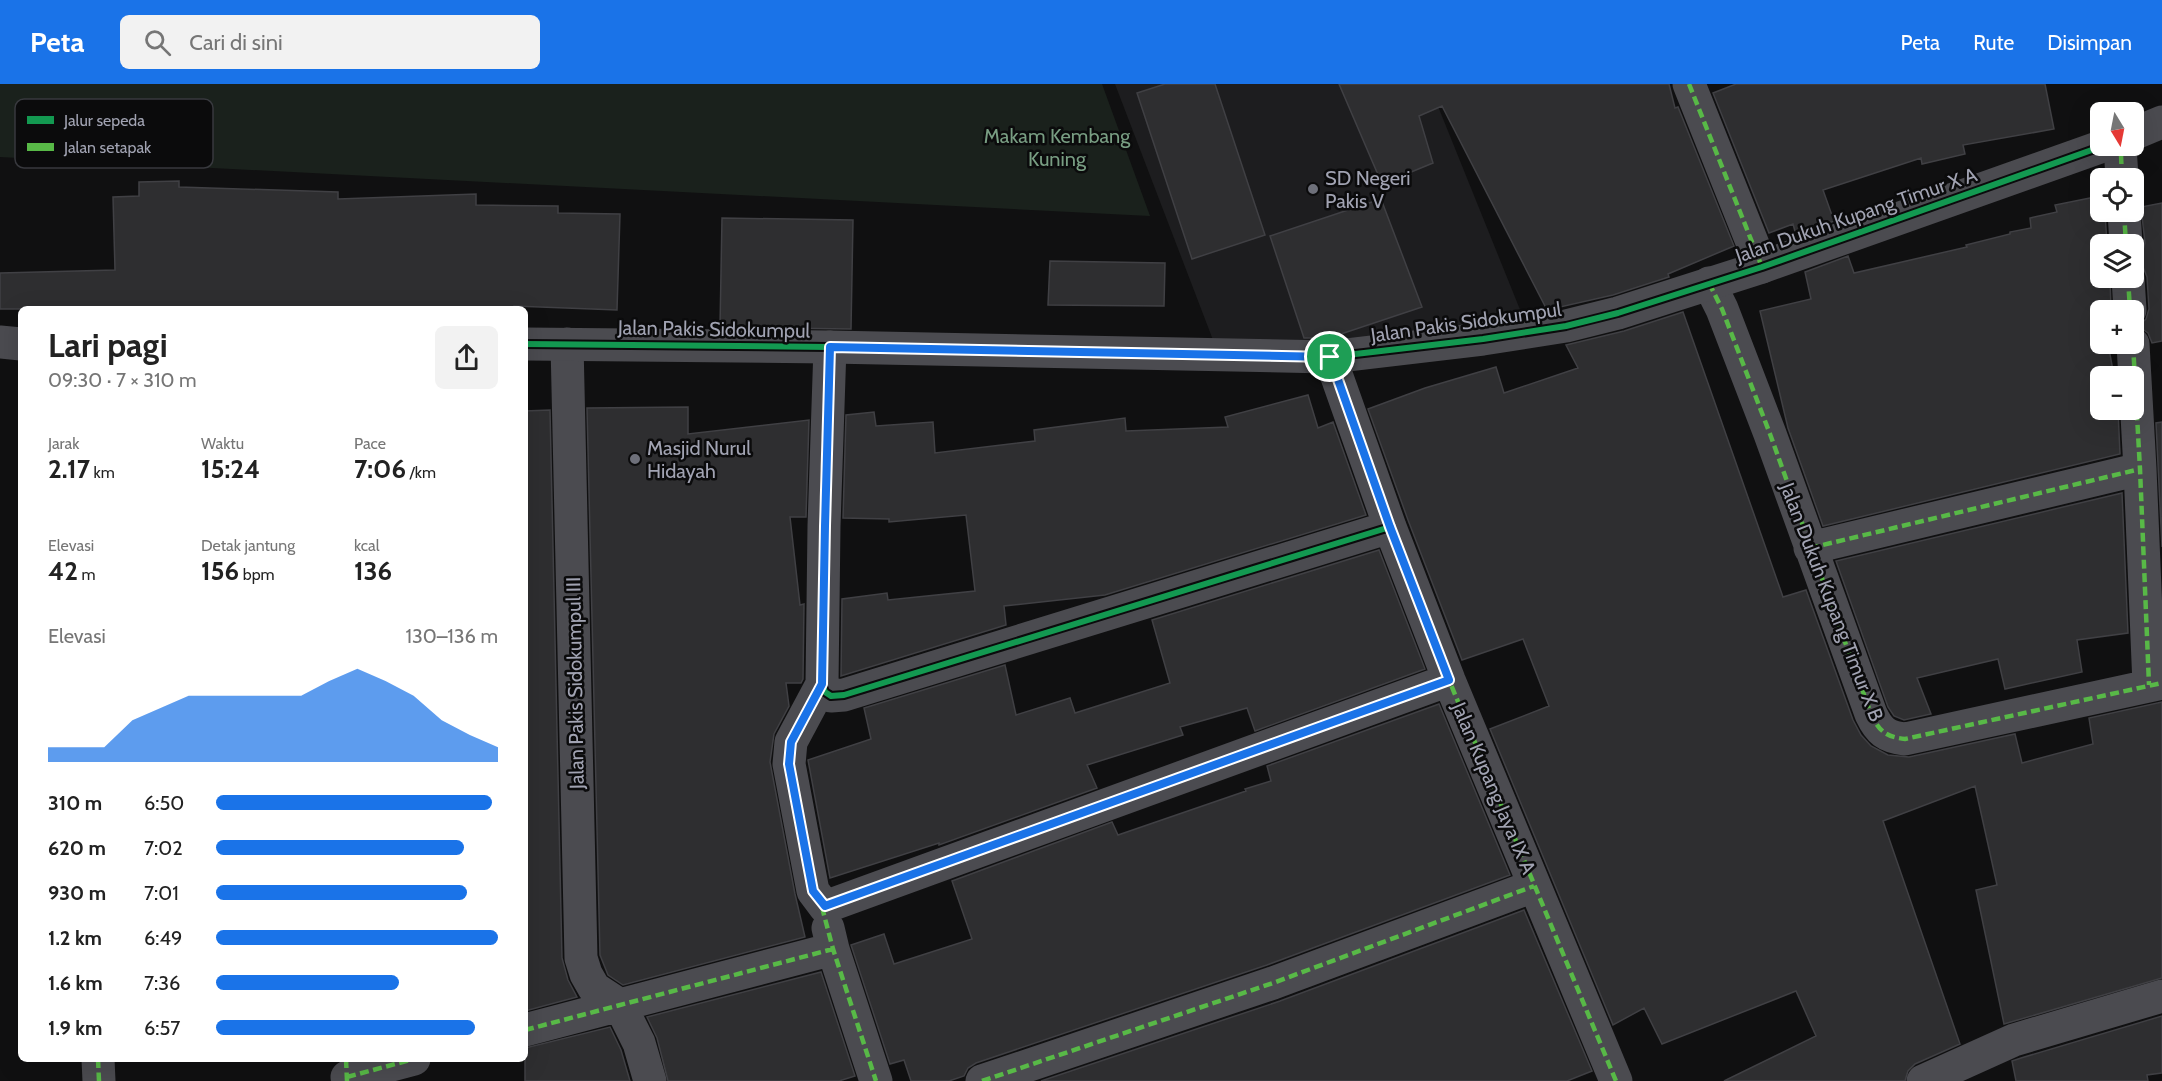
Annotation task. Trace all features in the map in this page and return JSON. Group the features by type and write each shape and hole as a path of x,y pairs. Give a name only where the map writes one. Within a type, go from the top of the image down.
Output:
{"street":[{"path":"1689,84 1762,267"},
{"path":"2144,129 2162,122"},
{"name":"Jalan Dukuh Kupang Timur X A","path":"1618,313 1762,267 2090,151"},
{"name":"Jalan Dukuh Kupang Timur X B","path":"1709,283 1722,309 1770,434 1871,714 1878,728 1893,738 1905,739 2155,684 2134,354"},
{"name":"Jalan Pakis Sidokumpul","path":"528,344 830,347 1330,357 1483,339 1566,326 1618,313"},
{"path":"0,342 18,344"},
{"name":"Jalan Pakis Sidokumpul III","path":"567,344 581,958 594,988 620,1005"},
{"path":"830,347 822,684 825,692 831,696 844,695 1390,527"},
{"name":"Jalan Kupang Jaya IX A","path":"1330,357 1390,527 1449,680 1612,1080"},
{"path":"1810,548 2140,470"},
{"path":"825,906 1449,680"},
{"path":"822,684 791,742 789,764 813,891 825,906"},
{"path":"982,1081 1273,983 1534,885"},
{"path":"825,906 823,909 832,949 876,1081"},
{"path":"528,1029 832,949"},
{"path":"1923,1081 2014,1041 2162,996"},
{"path":"620,1005 639,1043 650,1081"},
{"path":"98,1062 99,1081"},
{"path":"347,1072 399,1062"}],"shaded area":[{"name":"SD Negeri Pakis V","path":"1115,84 1429,84 1523,317 1223,366"}],"green space":[{"name":"Makam Kembang Kuning","path":"0,84 1102,84 1150,216 213,168 213,99 15,99 15,158 0,157"}],"building":[{"path":"1165,84 1215,84 1265,235 1192,259 1137,93"},
{"path":"1339,84 1669,84 1675,108 1678,107 1734,246 1668,274 1669,277 1613,295 1547,310 1442,106 1419,116 1433,163 1382,184"},
{"path":"1736,84 2045,84 2054,129 1963,145 1965,154 1922,164 1921,158 1823,190 1834,221 1796,235 1793,224 1769,233 1713,93"},
{"path":"179,181 179,187 338,192 338,199 476,194 476,205 558,206 558,213 620,214 617,310 528,306 18,306 18,309 0,309 0,273 115,270 113,197 139,196 139,182"},
{"path":"2090,198 2090,222 2106,222 2106,234 2090,234 2090,288 2110,288 2111,300 2090,300 2090,354 2110,354 2112,366 2090,366 2090,420 2118,420 2120,454 1823,526 1788,428 1760,311 1811,299 1805,272 1848,256 1854,273 1967,247 1966,245 2031,228 2030,218 2057,212 2055,205"},
{"path":"1381,199 1422,307 1329,338 1304,338 1270,236"},
{"path":"2162,203 2162,341 2152,343 2148,333 2144,330 2144,321 2149,309 2147,277 2144,270 2144,206"},
{"path":"722,218 853,220 851,329 720,327"},
{"path":"1050,261 1165,263 1164,306 1048,305"},
{"path":"1683,312 1783,597 1806,590 1853,720 1861,735 1871,746 1888,755 1909,757 2015,734 2022,763 2093,744 2089,718 2162,702 2162,978 2004,1024 1976,890 1997,885 1975,786 1883,821 1960,1044 1915,1064 1908,1071 1905,1081 1724,1081 1816,1036 1796,991 1662,1044 1644,1008 1613,1025 1490,729 1549,706 1523,639 1462,660 1368,409 1425,388 1496,367 1504,393 1578,368 1566,345 1624,331"},
{"path":"1308,395 1318,428 1333,422 1366,515 1105,595 1004,606 1006,625 841,676 842,599 887,593 888,600 975,591 966,515 889,522 889,519 843,518 846,415 874,412 876,426 933,422 935,453 1035,441 1034,430 1125,418 1126,431 1228,427 1225,417"},
{"path":"688,407 688,434 809,420 806,517 790,517 800,605 804,604 803,679 801,683 786,683 789,706 774,734 770,762 805,937 623,985 608,975 600,955 587,408"},
{"path":"550,410 562,958 568,980 577,997 528,1010 528,411"},
{"path":"2162,422 2162,547 2156,423"},
{"path":"2122,493 2128,633 2077,640 2082,672 2005,689 1998,659 1917,678 1931,714 1904,720 1894,716 1888,707 1836,561"},
{"path":"1379,550 1425,669 1255,731 1247,708 1180,727 1183,735 1087,765 1097,788 939,845 939,843 830,878 808,760 871,739 864,708 1005,665 1016,715 1070,698 1075,713 1170,683 1152,620"},
{"path":"1439,704 1510,875 1267,965 976,1063 968,1068 964,1076 949,1081 911,1081 904,1060 890,1064 851,945 884,934 894,964 972,939 952,881 1112,822 1118,835 1246,791 1245,789 1271,781 1267,766"},
{"path":"1524,910 1592,1071 1567,1081 1041,1081 1280,1001"},
{"path":"821,972 855,1076 839,1081 668,1081 657,1038 647,1017"},
{"path":"2162,1016 2162,1073 2147,1075 2148,1081 2016,1081 2012,1061"},
{"path":"610,1027 621,1050 630,1081 525,1081 528,1047"}],"marked path":[{"path":"1689,84 1762,267"},
{"path":"2121,156 2122,168"},
{"path":"2125,222 2125,234"},
{"path":"1709,283 1722,309 1770,434 1871,714 1884,732 1893,737 1905,739 2162,683"},
{"path":"2129,288 2129,300"},
{"path":"2134,354 2149,685"},
{"path":"1330,357 1390,527 1449,680 1616,1081"},
{"path":"1810,548 2140,469"},
{"path":"825,907 1449,680"},
{"path":"822,684 791,742 789,764 813,891 825,907"},
{"path":"982,1081 1273,983 1534,886"},
{"path":"825,907 823,911 833,949 876,1081"},
{"path":"528,1029 833,949"},
{"path":"98,1062 99,1081"},
{"path":"346,1062 347,1081"},
{"path":"347,1077 403,1062"}],"cycle path":[{"path":"528,344 830,347 1330,357 1483,339 1566,326 1618,313 1762,267 2090,151"},
{"path":"830,347 822,684 825,692 831,696 844,695 1390,527"}],"place":[{"name":"SD Negeri Pakis V","path":"1313,189"},
{"name":"Masjid Nurul Hidayah","path":"635,459"}],"route":[{"path":"830,347 1330,357 1390,527 1449,680 825,906 813,891 789,764 791,742 822,684 830,347"}]}
